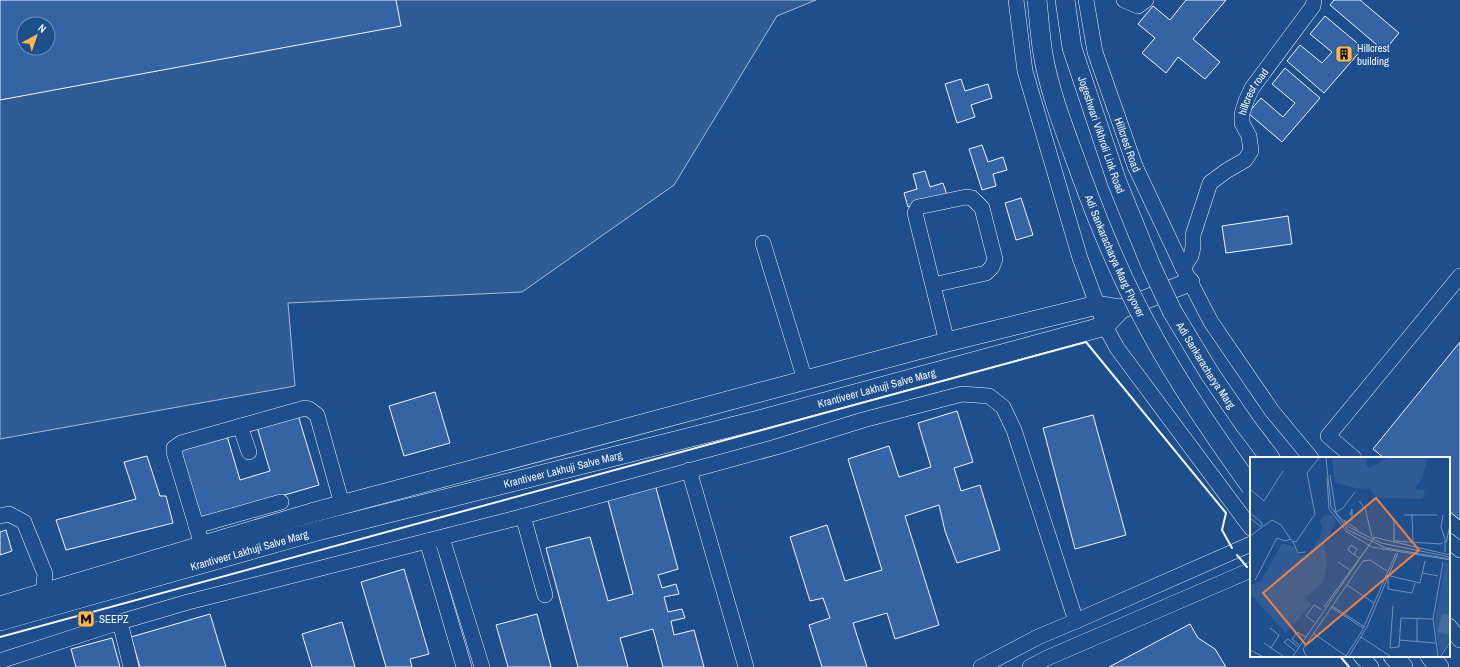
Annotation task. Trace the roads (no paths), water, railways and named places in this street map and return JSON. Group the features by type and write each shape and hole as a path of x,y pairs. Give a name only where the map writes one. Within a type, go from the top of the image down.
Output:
{"main road":[{"name":"Adi Sankaracharya Marg Flyover","path":"1037,0 1044,55 1058,114 1115,261 1148,327 1182,384 1216,438 1250,486"},
{"name":"Jogeshwari Vikhroli Link Road","path":"1065,0 1072,48 1117,182 1151,266"},
{"name":"Adi Sankaracharya Marg","path":"1151,266 1172,311 1210,374 1269,457"},
{"path":"1105,326 1121,309 1186,275"},
{"name":"Krantiveer Lakhuji Salve Marg","path":"0,620 45,600 202,545 342,504 947,342 1098,305 1121,309"},
{"name":"Krantiveer Lakhuji Salve Marg","path":"0,606 45,600 759,420 1105,326"},
{"path":"311,513 318,531"},
{"path":"1394,657 1403,667"},
{"path":"1431,657 1439,667"}],"street":[{"path":"1016,0 1025,71 1080,258 1105,326 1117,348 1250,527"},
{"name":"Hillcrest Road","path":"1086,0 1095,52 1135,166 1186,275 1211,322 1268,405 1310,457"},
{"path":"1124,0 1138,6 1146,0"},
{"name":"hillcrest road","path":"1186,275 1193,247 1193,235 1210,183 1226,170 1245,160 1251,151 1249,136 1242,123 1242,114 1252,88 1312,6 1314,0"},
{"path":"933,285 986,273 992,267 995,259 982,208 972,198 966,197 918,207 915,211 933,285 947,342"},
{"path":"763,242 805,380"},
{"path":"1353,457 1328,436 1460,276"},
{"path":"0,661 120,622 188,602 442,538 776,447 863,420 962,394 989,396 1003,407 1014,430 1076,621"},
{"path":"202,545 174,452 174,448 181,443 305,408 316,415 342,504"},
{"path":"240,426 249,452"},
{"path":"690,470 746,667"},
{"path":"196,526 281,502"},
{"path":"0,516 10,514 24,522 45,574 45,600"},
{"path":"523,516 545,595"},
{"path":"442,538 482,667"},
{"path":"427,541 464,667"},
{"path":"1450,542 1460,550"},
{"path":"980,667 1038,637 1250,544"},
{"path":"1030,667 1049,662 1250,570"},
{"path":"120,622 132,667"},
{"path":"1450,627 1460,640"},
{"path":"1038,637 1049,662"},
{"path":"1362,657 1371,667"}],"place":[{"name":"Hillcrest building","path":"1344,54"},
{"name":"SEEPZ","path":"86,619"}]}
